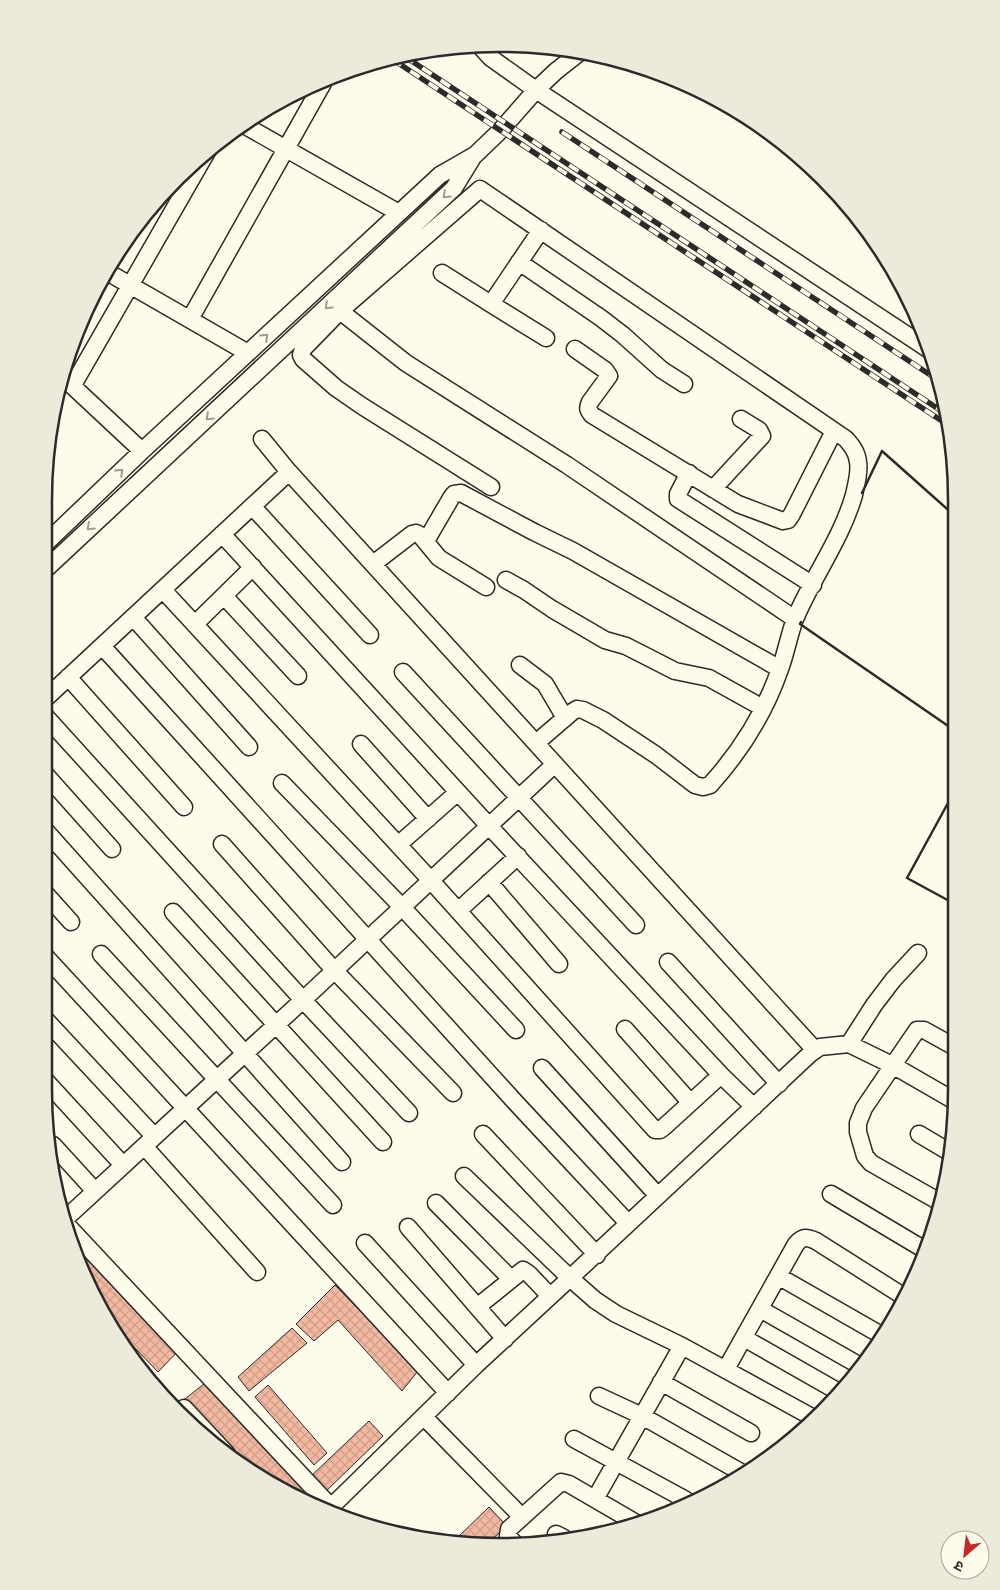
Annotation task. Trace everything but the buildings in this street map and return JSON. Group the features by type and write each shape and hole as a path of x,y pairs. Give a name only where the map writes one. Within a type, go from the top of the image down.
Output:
{"street":[{"path":"486,52 536,90 919,343"},
{"path":"52,563 454,188 475,155 500,131 536,90 572,58"},
{"path":"190,319 318,92"},
{"path":"250,129 399,213"},
{"path":"52,537 142,451 440,175 475,155"},
{"path":"69,380 130,285 194,175"},
{"path":"491,487 336,388 303,359 301,355 303,349 340,311 480,189 846,439 855,450 858,463 856,485 842,529 795,619 780,669 763,708 737,752 710,785 703,787 695,784 614,726 592,714 577,709 536,743"},
{"path":"491,304 541,230"},
{"path":"519,262 600,318 662,370 684,384"},
{"path":"442,273 546,338"},
{"path":"113,275 248,353"},
{"path":"340,311 406,363 567,465 795,619"},
{"path":"575,349 605,370 609,376 588,406 588,410 592,415 738,504 783,521 788,520 792,514 834,431"},
{"path":"68,382 142,451"},
{"path":"713,489 762,436 759,430 741,419"},
{"path":"262,439 289,472 815,1050"},
{"path":"52,692 289,472"},
{"path":"689,474 678,494 678,499 812,585"},
{"path":"426,542 451,498 454,494 460,493 573,551 780,669"},
{"path":"252,506 370,635"},
{"path":"373,564 412,534 416,533 446,564 486,587"},
{"path":"222,534 489,826 754,1107"},
{"path":"195,624 253,568"},
{"path":"506,580 605,640 626,646 675,671 710,678 763,708"},
{"path":"163,590 431,880 655,1130 660,1130 664,1127 721,1074"},
{"path":"224,596 298,676"},
{"path":"133,617 249,747"},
{"path":"102,646 516,1103 628,1223"},
{"path":"520,665 545,684 565,718"},
{"path":"403,672 636,924"},
{"path":"68,677 184,807"},
{"path":"52,724 303,1000 409,1113"},
{"path":"361,744 428,819"},
{"path":"70,1213 245,1054 555,764"},
{"path":"52,782 112,849"},
{"path":"282,783 402,907 516,1030"},
{"path":"398,845 458,792"},
{"path":"52,838 342,1162"},
{"path":"222,844 334,970 453,1093"},
{"path":"458,911 518,856"},
{"path":"489,882 559,964"},
{"path":"52,901 71,922"},
{"path":"173,912 383,1142"},
{"path":"850,1044 874,1005 893,980 918,953"},
{"path":"101,954 333,1205"},
{"path":"668,962 779,1084"},
{"path":"52,965 448,1393"},
{"path":"52,1027 257,1272"},
{"path":"625,1029 690,1102"},
{"path":"934,1199 871,1163 865,1156 858,1132 858,1123 864,1108 917,1030 924,1030 948,1043"},
{"path":"333,1505 476,1365 597,1255 628,1223 815,1050 820,1047 850,1044 894,1066 948,1097"},
{"path":"542,1068 658,1196"},
{"path":"52,1088 123,1165"},
{"path":"483,1134 597,1255"},
{"path":"919,1134 944,1148"},
{"path":"56,1148 95,1190"},
{"path":"464,1176 595,1300 616,1314 726,1369 807,1414"},
{"path":"831,1194 919,1246"},
{"path":"436,1203 510,1280"},
{"path":"408,1227 505,1339"},
{"path":"77,1235 323,1500"},
{"path":"726,1369 801,1238 808,1237 898,1293"},
{"path":"365,1243 476,1365"},
{"path":"478,1307 521,1271 526,1272 550,1296"},
{"path":"778,1276 876,1332"},
{"path":"760,1309 854,1363"},
{"path":"744,1338 833,1389"},
{"path":"595,1499 682,1346"},
{"path":"661,1382 751,1433"},
{"path":"599,1396 642,1416 737,1470"},
{"path":"424,1417 521,1516"},
{"path":"574,1439 682,1498"},
{"path":"509,1538 507,1533 509,1528 561,1482 569,1484 629,1518"}],"railway":[{"path":"412,61 938,409"},
{"path":"400,64 940,420"},
{"path":"562,132 929,374"}],"wall":[{"path":"862,493 882,451 948,510"},
{"path":"801,622 800,624 948,726"},
{"path":"948,803 907,878 948,900"}]}
